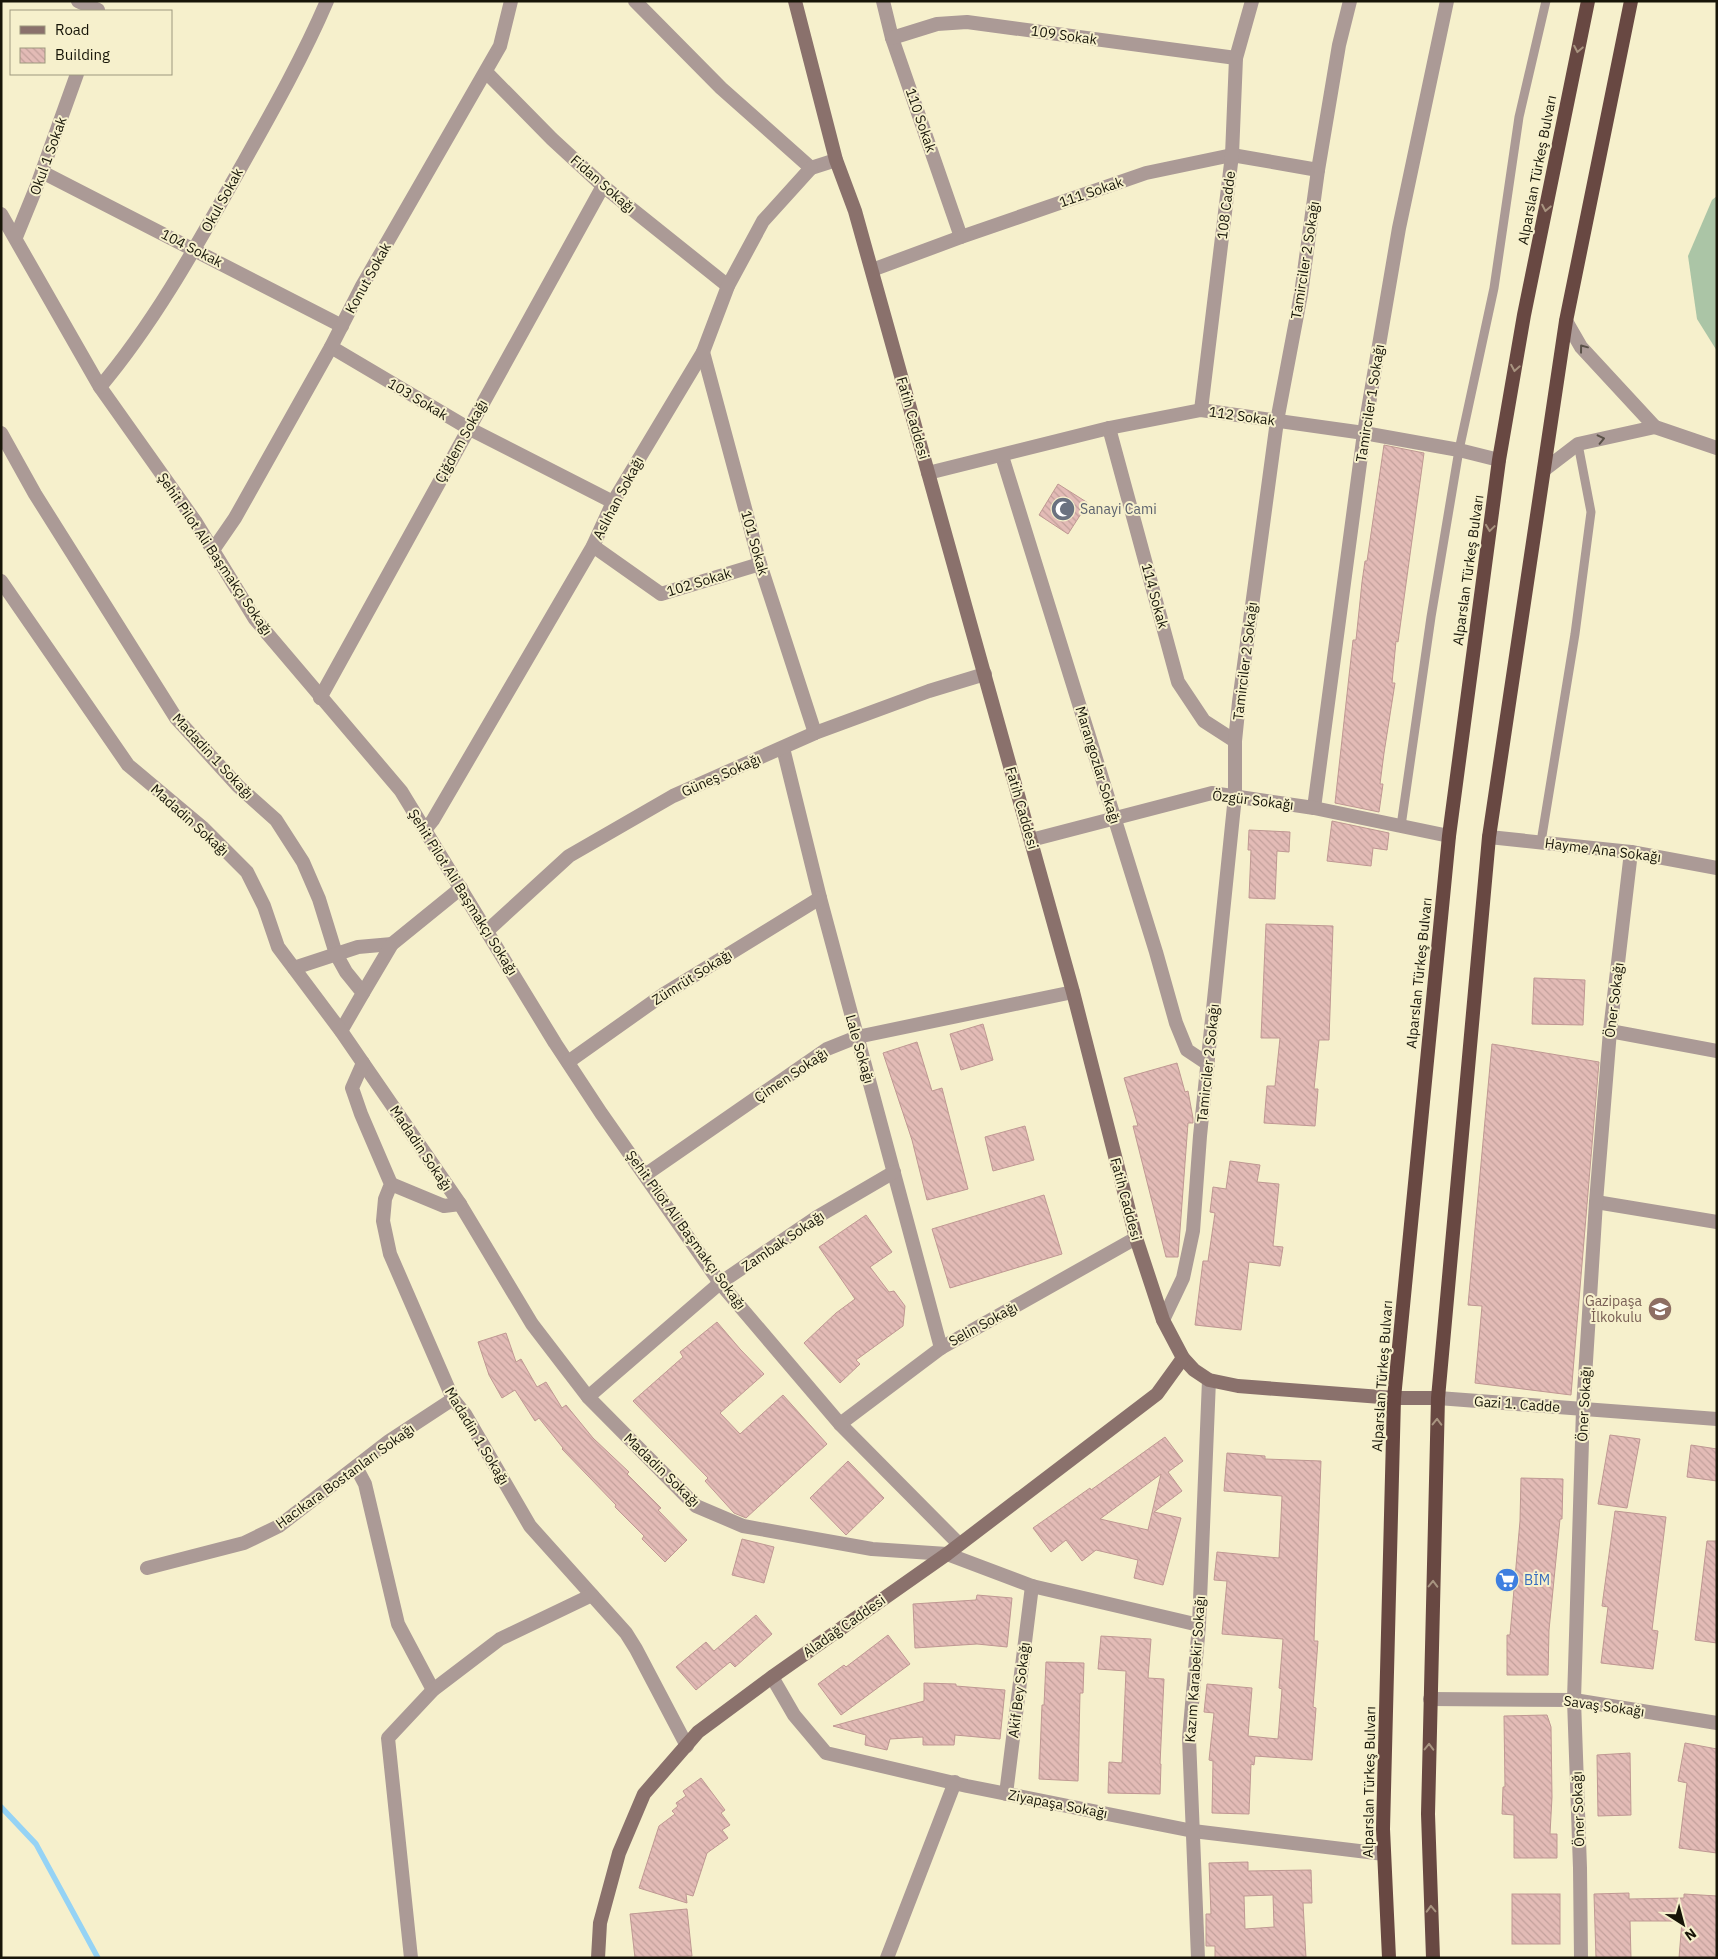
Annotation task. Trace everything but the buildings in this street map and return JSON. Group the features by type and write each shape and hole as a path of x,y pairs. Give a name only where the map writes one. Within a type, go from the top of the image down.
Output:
{"highway":[{"name":"Alparslan Türkeş Bulvarı","path":"1389,1958 1383,1828 1394,1398 1449,836 1499,460 1524,315 1588,1"},
{"path":"1433,1958 1428,1814 1438,1398 1489,837 1566,321 1630,1"}],"main road":[{"name":"Fatih Caddesi","path":"795,1 836,160 855,211 872,270 1073,992 1136,1238 1163,1320 1183,1358 1194,1370 1209,1380 1238,1386 1394,1398 1438,1398"},
{"name":"Aladağ Caddesi","path":"598,1958 600,1923 618,1854 644,1794 698,1732 772,1677 947,1554 1157,1394 1183,1358"}],"street":[{"path":"78,1 98,7"},
{"name":"Okul Sokak","path":"100,387 128,354 195,249 265,124 317,25 327,1"},
{"name":"Konut Sokak","path":"213,550 235,518 331,347 367,277 486,72 500,46 511,1"},
{"path":"635,1 721,88 811,168 836,160"},
{"name":"110 Sokak","path":"883,1 892,38 961,237"},
{"name":"108 Cadde","path":"1201,410 1232,155 1236,58 1252,1"},
{"name":"Tamirciler 2 Sokağı","path":"1163,1320 1183,1278 1193,1231 1235,796 1235,741 1238,702 1277,421 1301,294 1338,45 1350,1"},
{"name":"Tamirciler 1 Sokağı","path":"1314,808 1364,433 1399,228 1447,1"},
{"name":"109 Sokak","path":"892,38 937,24 966,22 1236,58"},
{"name":"Fidan Sokağı","path":"486,72 552,139 603,186 728,286"},
{"name":"Okul 1 Sokak","path":"16,237 42,172 77,75"},
{"name":"111 Sokak","path":"872,270 1146,173 1232,155 1318,170"},
{"name":"Aslıhan Sokağı","path":"425,830 433,820 593,546 613,502 703,352 728,286 763,222 811,168"},
{"name":"104 Sokak","path":"42,172 342,326"},
{"name":"Çiğdem Sokağı","path":"320,698 603,186"},
{"name":"Şehit Pilot Ali Başmakçı Sokağı","path":"1,214 16,237 40,284 91,368 100,387 195,521 255,619 320,698 401,791 568,1062 720,1283 840,1424 960,1544"},
{"path":"1566,321 1581,347 1655,427 1717,448"},
{"name":"103 Sokak","path":"331,347 468,428 613,502"},
{"name":"101 Sokak","path":"703,352 760,564 815,733"},
{"name":"112 Sokak","path":"928,473 1110,428 1201,410 1364,433 1459,450 1499,460"},
{"path":"1544,470 1578,444 1655,427"},
{"name":"114 Sokak","path":"1110,428 1178,682 1204,721 1235,741"},
{"name":"Madadin 1 Sokağı","path":"1,433 35,494 176,718 238,786 276,820 303,862 310,877 336,954 363,993"},
{"name":"Marangozlar Sokağı","path":"1002,456 1156,952 1176,1023 1187,1050 1208,1064"},
{"name":"102 Sokak","path":"593,546 661,594 760,564"},
{"name":"Madadin Sokağı","path":"1,581 128,764 202,827 246,872 264,906 278,947 364,1063 460,1204 532,1324 588,1398 696,1506 743,1526 872,1548 947,1554"},
{"name":"Güneş Sokağı","path":"487,931 569,856 673,796 815,733 929,691 984,674"},
{"name":"Lale Sokağı","path":"783,748 820,898 941,1348"},
{"name":"Özgür Sokağı","path":"1031,840 1212,793 1314,808 1449,836"},
{"name":"Hayme Ana Sokağı","path":"1489,837 1631,852 1717,868"},
{"name":"Öner Sokağı","path":"1581,1958 1574,1700 1583,1409 1596,1202 1610,1032 1631,852"},
{"path":"341,1030 392,944 461,888"},
{"name":"Zümrüt Sokağı","path":"568,1062 664,994 820,898"},
{"path":"294,968 358,947 392,944"},
{"name":"Çimen Sokağı","path":"645,1175 827,1049 857,1037 1073,992"},
{"path":"1610,1032 1717,1051"},
{"path":"364,1063 352,1088 391,1184 444,1206 460,1204"},
{"name":"Zambak Sokağı","path":"588,1398 720,1283 816,1217 894,1172"},
{"name":"Madadin 1 Sokağı","path":"391,1184 385,1199 383,1221 390,1254 452,1399 465,1414 530,1526 626,1633 687,1746"},
{"path":"1596,1202 1717,1222"},
{"name":"Selin Sokağı","path":"840,1424 941,1348 1136,1238"},
{"name":"Kazım Karabekir Sokağı","path":"1198,1958 1189,1738 1199,1625 1209,1380"},
{"name":"Gazi 1. Cadde","path":"1438,1398 1717,1419"},
{"name":"Hacıkara Bostanları Sokağı","path":"148,1568 244,1543 279,1526 389,1441 452,1399"},
{"path":"356,1467 365,1484 398,1624 433,1690"},
{"path":"947,1554 1032,1586 1199,1625"},
{"name":"Akif Bey Sokağı","path":"1006,1794 1032,1586"},
{"path":"411,1958 388,1738 433,1690 500,1639 592,1595"},
{"name":"Ziyapaşa Sokağı","path":"772,1677 794,1715 826,1753 1006,1794 1193,1831 1384,1854"},
{"name":"Savaş Sokağı","path":"1430,1699 1574,1700 1717,1723"},
{"path":"887,1958 955,1782"}],"lane":[{"path":"1400,826 1431,617 1459,450 1494,288 1519,117 1546,1"},
{"path":"1540,842 1575,634 1591,512 1578,444"}],"green space":[{"path":"1717,196 1717,351 1697,319 1688,256 1712,200"}],"waterway":[{"path":"1,1807 36,1844 98,1958"}],"place":[{"name":"Sanayi Cami","path":"1063,509"},
{"name":"Gazipaşa İlkokulu","path":"1660,1309"},
{"name":"BİM","path":"1507,1580"}]}
